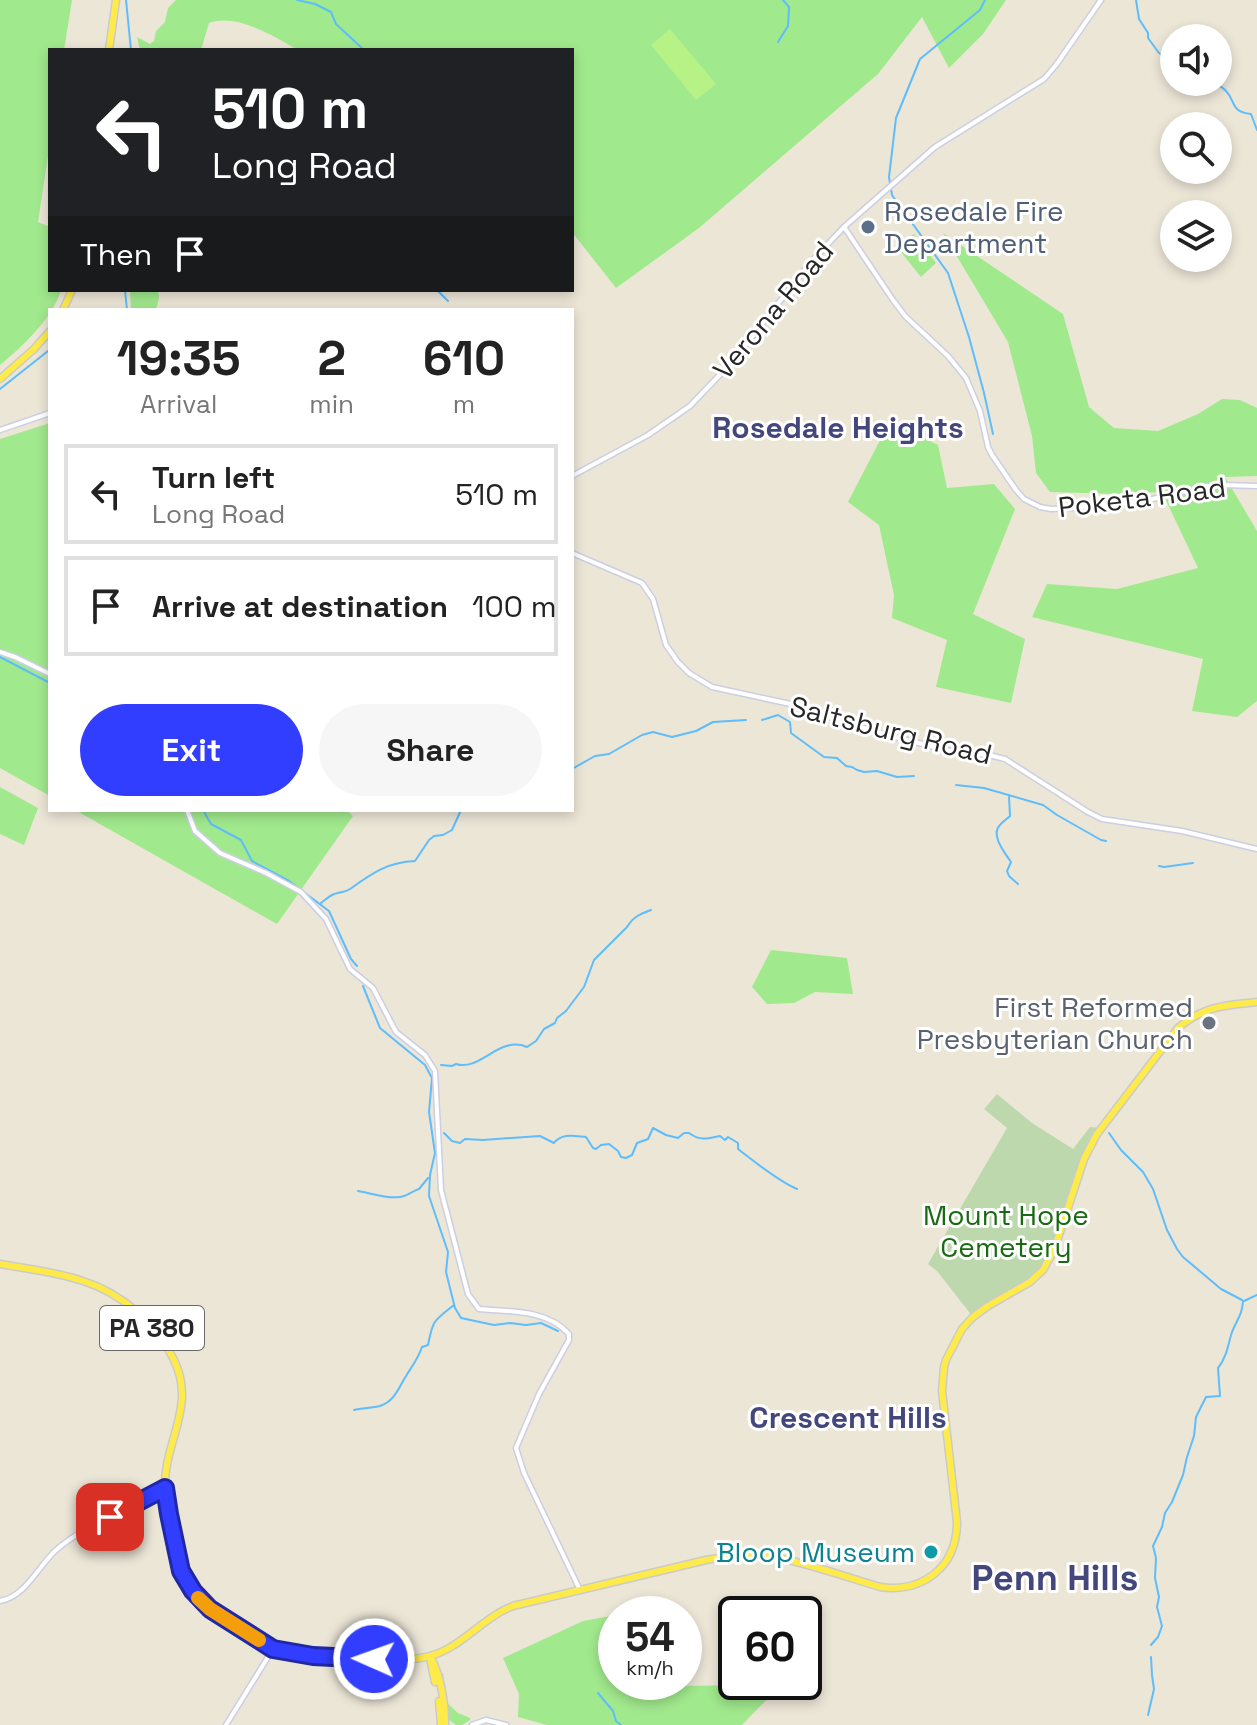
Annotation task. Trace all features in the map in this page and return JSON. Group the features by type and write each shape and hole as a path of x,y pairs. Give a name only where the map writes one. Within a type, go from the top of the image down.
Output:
{"main road":[{"path":"109,48 116,0"},
{"path":"0,379 48,333"},
{"name":"PA 380","path":"0,1264 92,1284 133,1309 159,1336 178,1368 183,1387 183,1403 165,1488 177,1555 188,1583 199,1599 273,1649 354,1659 430,1656 443,1651 503,1610 706,1560 741,1555 780,1559 888,1588 902,1588 927,1580 937,1572 950,1556 957,1529 942,1391 944,1367 956,1339 973,1317 1030,1282 1043,1270 1054,1250 1084,1159 1097,1134 1178,1028 1205,1010 1257,1002"},
{"path":"430,1656 445,1724"}],"street":[{"name":"Verona Road","path":"574,475 648,435 690,406 733,361 816,256 844,227 946,139 1044,79 1101,0"},
{"name":"Poketa Road","path":"844,227 905,316 948,356 966,378 980,411 988,447 1024,499 1040,507 1073,508 1144,501 1208,486 1257,486"},
{"path":"0,430 48,414"},
{"name":"Saltsburg Road","path":"574,554 642,583 653,599 666,645 689,673 712,687 795,705 891,736 958,753 1005,759 1102,819 1182,831 1257,849"},
{"path":"0,652 48,673"},
{"path":"188,812 195,831 220,853 301,892 326,919 350,969 373,988 396,1032 425,1055 435,1071 441,1190 468,1294 479,1309 529,1313 549,1319 569,1334 569,1340 539,1394 516,1448 524,1473 580,1590"},
{"path":"0,1601 14,1596 54,1552 70,1540 165,1488"},
{"path":"226,1725 273,1649"},
{"path":"472,1725 486,1720 506,1725"}],"green space":[{"path":"0,0 72,0 64,48 48,48 48,156 38,222 48,226 48,292 60,292 53,308 48,308 44,321 0,365"},
{"path":"176,0 1006,0 983,34 949,68 922,17 878,74 699,228 616,288 574,235 574,48 294,48 243,23 220,21 209,23 202,48 140,48 137,37 150,44 154,41 156,31 165,22 168,8"},
{"path":"670,29 716,84 696,100 651,45"},
{"path":"943,233 1063,314 1089,407 1114,428 1158,431 1198,414 1222,399 1240,400 1257,408 1257,476 1225,477 1257,531 1257,701 1237,717 1192,711 1203,659 1032,617 1047,584 1117,589 1198,568 1162,492 1050,492 1036,473 1032,436 1008,342"},
{"path":"914,234 936,263 921,277 897,247"},
{"path":"130,292 158,292 156,308 131,308"},
{"path":"890,421 938,445 947,488 994,484 1015,509 973,614 1025,639 1011,703 936,687 947,640 892,618 894,595 879,525 848,502"},
{"path":"48,424 48,795 0,768 0,439"},
{"path":"0,787 38,808 24,845 0,834"},
{"path":"79,812 348,812 353,816 277,924"},
{"path":"771,950 847,958 853,994 815,992 794,1003 767,1004 752,987"},
{"name":"Mount Hope Cemetery","path":"997,1094 1032,1123 1073,1149 1090,1127 1101,1128 1084,1159 1054,1250 1043,1270 973,1317 928,1264 1007,1128 984,1109"},
{"path":"598,1618 598,1700 702,1700 702,1686 718,1685 718,1700 766,1700 742,1725 547,1725 518,1717 519,1694 503,1658 583,1621"},
{"path":"440,1673 443,1673 447,1703 470,1718 462,1725 449,1720"}],"waterway":[{"path":"126,0 131,48"},
{"path":"297,0 331,12 336,24 362,48"},
{"path":"778,42 788,26 789,7 783,0"},
{"path":"985,0 980,10 920,59 896,118 889,177 892,195 948,273 969,337 993,434"},
{"path":"1136,0 1139,19 1160,54"},
{"path":"1230,96 1236,108 1251,114 1257,130"},
{"path":"125,292 127,308"},
{"path":"439,292 448,301"},
{"path":"0,389 48,351"},
{"path":"0,657 48,682"},
{"path":"762,720 778,715 790,722 791,733 824,757 837,758 846,766 897,777 914,776"},
{"path":"574,768 595,756 609,754 642,735 653,732 672,737 696,731 713,722 746,720"},
{"path":"956,785 984,788 1043,805 1106,841"},
{"path":"1009,797 1010,816 997,829 997,834 1011,862 1007,871 1009,876 1018,884"},
{"path":"204,812 211,824 241,840 252,861 289,881 329,911 357,966"},
{"path":"321,903 380,870 415,861 429,840 452,830 460,812"},
{"path":"1159,866 1193,863"},
{"path":"441,1065 473,1063 507,1046 527,1047 536,1041 544,1029 566,1011 584,987 594,960 634,918 651,910"},
{"path":"363,986 380,1028 425,1065 432,1078 429,1112 435,1153 429,1196 448,1252 446,1272 455,1308 461,1318 494,1325 541,1323 558,1331"},
{"path":"444,1133 452,1141 460,1143 465,1139 540,1136 554,1143 564,1136 586,1137 593,1148 609,1144 621,1157 626,1158 632,1155 637,1143 648,1139 653,1128 678,1138 684,1133 704,1139 720,1136 725,1140 728,1137 759,1165 797,1189"},
{"path":"1109,1133 1143,1172 1153,1189 1167,1230 1183,1257 1221,1289 1242,1300"},
{"path":"358,1191 400,1197 419,1189 428,1178"},
{"path":"1244,1301 1257,1295"},
{"path":"1151,1645 1162,1626 1157,1607 1159,1597 1153,1546 1183,1475 1196,1417 1206,1397 1220,1396 1218,1368 1243,1301"},
{"path":"354,1410 380,1406 393,1397 422,1347 428,1345 435,1321 454,1305"},
{"path":"1148,1715 1154,1689 1151,1657"},
{"path":"604,1700 621,1725"}],"slow traffic":[{"path":"198,1598 259,1640"}],"place":[{"name":"Rosedale Fire Department","path":"868,227"},
{"name":"First Reformed Presbyterian Church","path":"1209,1023"},
{"name":"Bloop Museum","path":"931,1552"}],"district":[{"name":"Rosedale Heights","path":"838,427"},
{"name":"Crescent Hills","path":"848,1417"},
{"name":"Penn Hills","path":"1055,1578"}],"route":[{"path":"110,1517 165,1488 181,1571 199,1599 210,1609 273,1649 313,1656 374,1659"}]}
